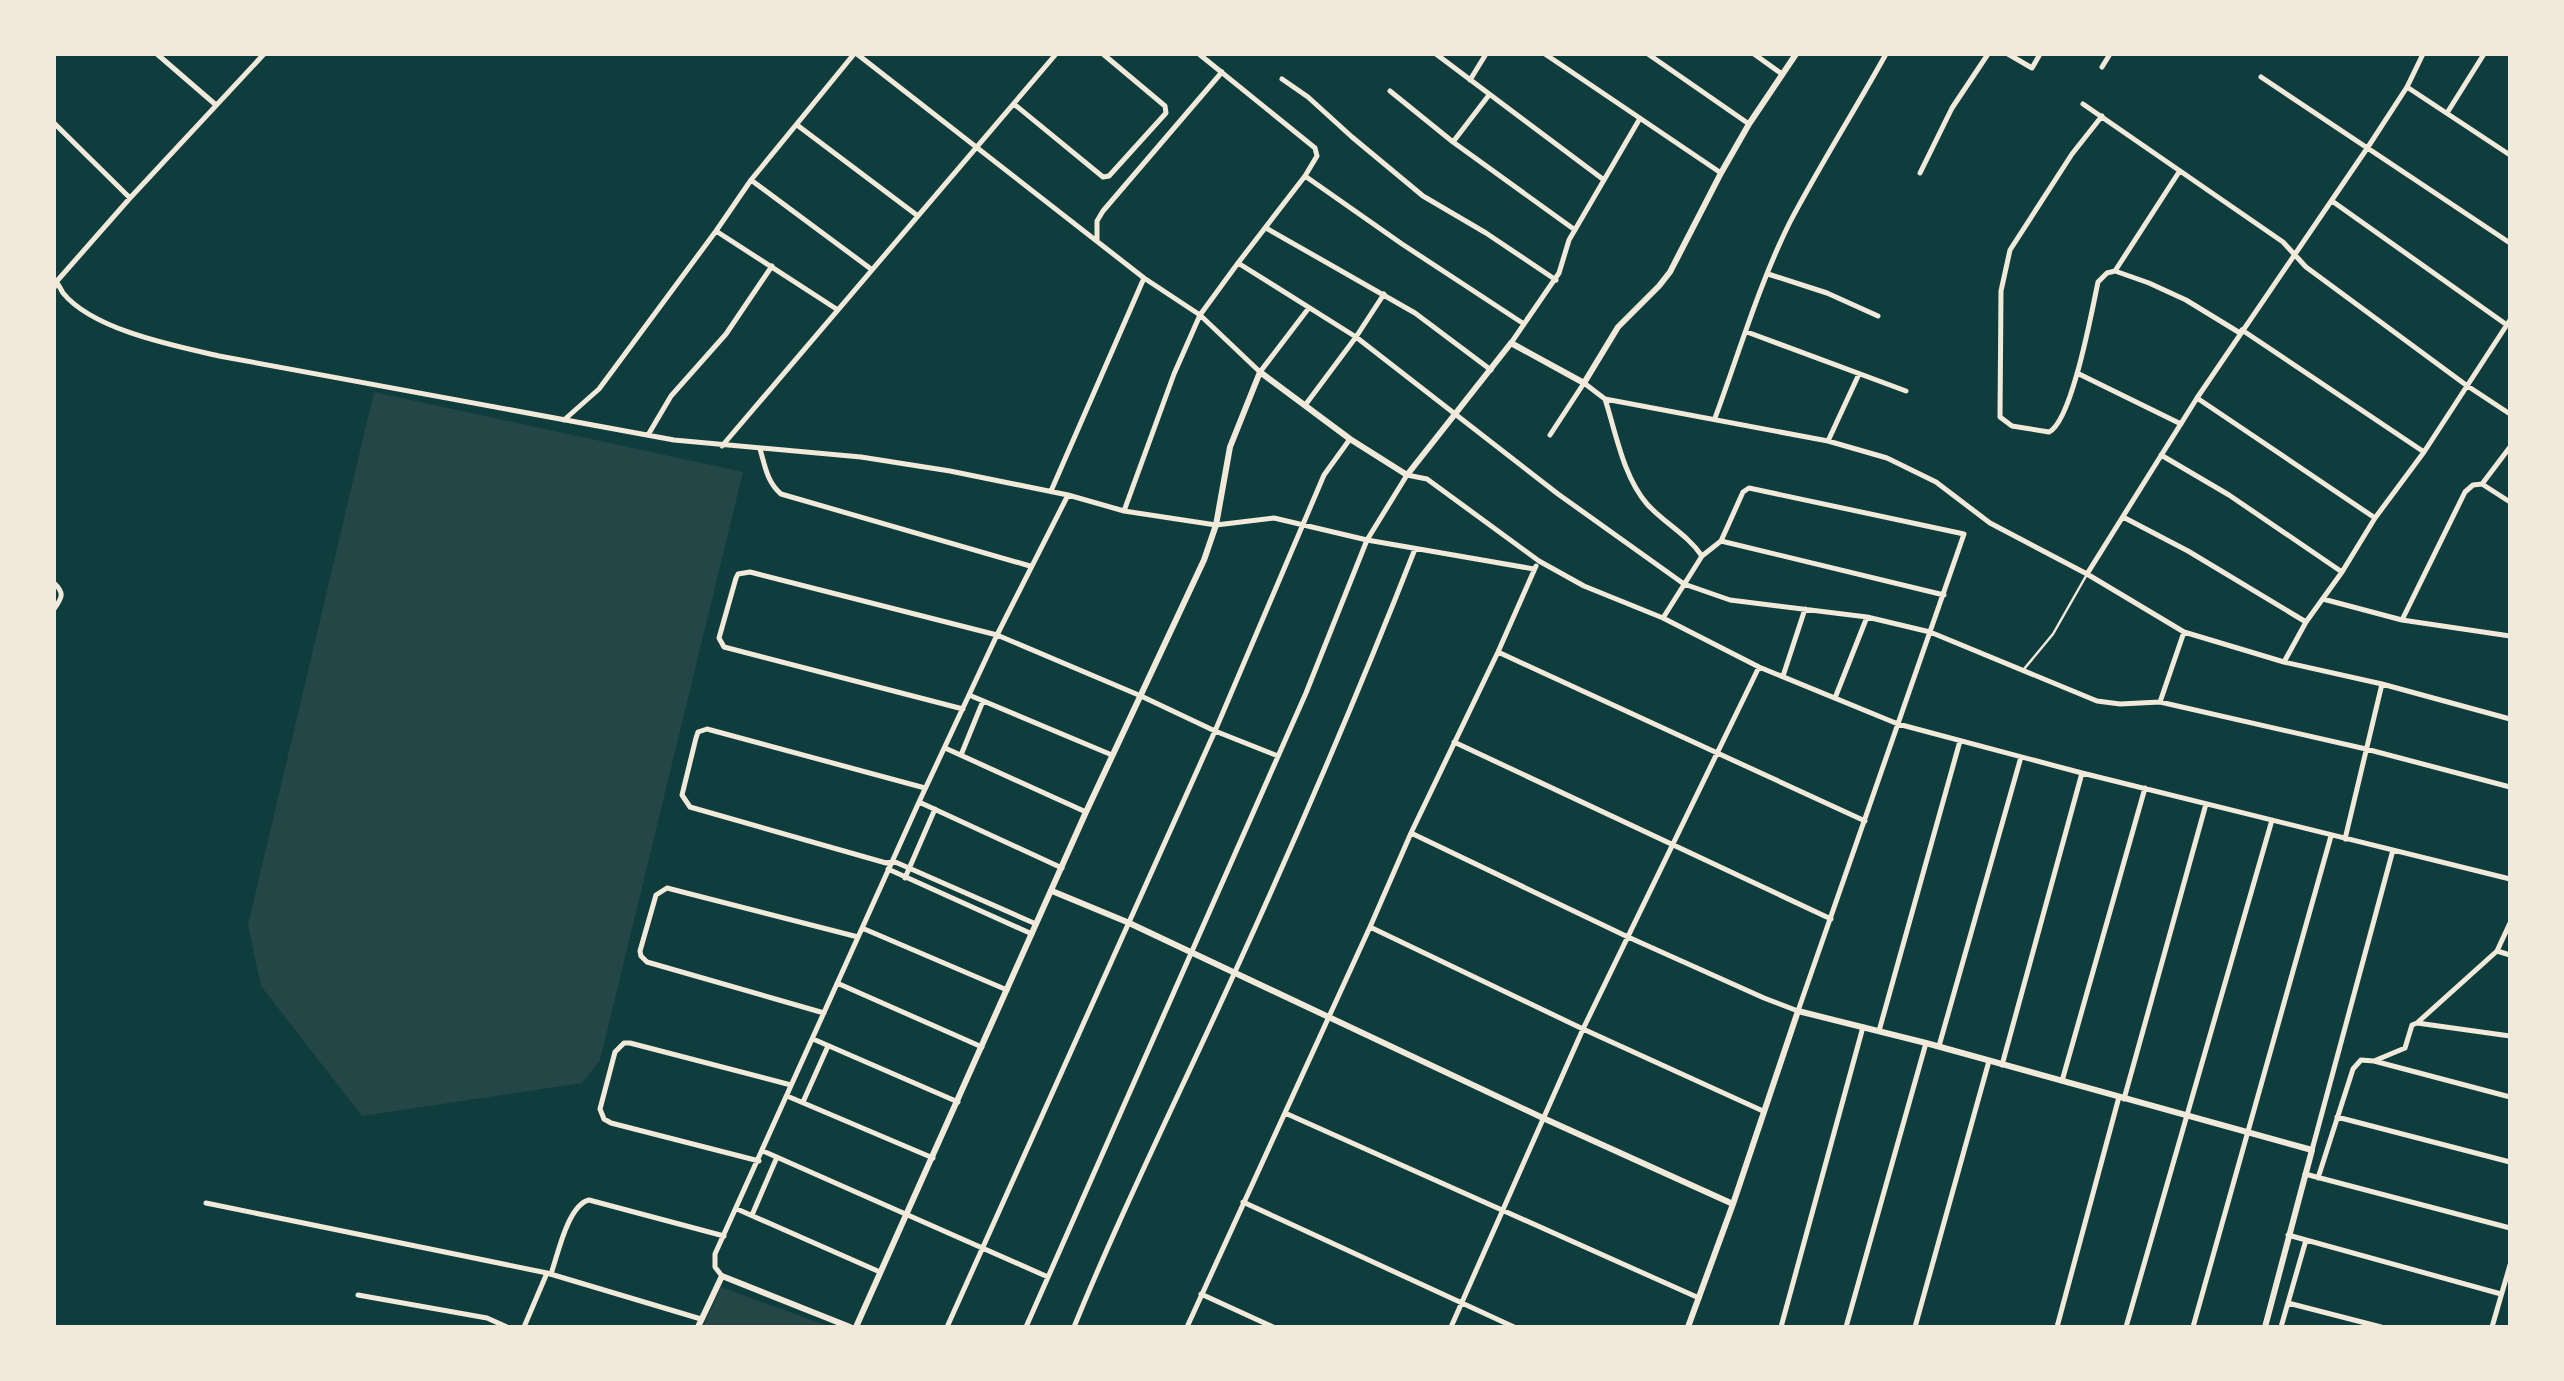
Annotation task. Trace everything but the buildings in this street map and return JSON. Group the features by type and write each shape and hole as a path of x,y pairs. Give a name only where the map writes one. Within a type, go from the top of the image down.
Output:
{"street":[{"path":"157,54 216,105"},
{"path":"264,54 55,283 79,307 116,327 155,341 219,356 564,421 722,446 860,457 950,471 1051,491 1125,511 1216,525 1274,517 1367,540 1534,569"},
{"path":"564,421 599,389 751,180 855,54 1143,278 1200,316 1260,372 1350,439 1407,475 1427,479 1539,561 1584,586 1663,618 1759,667 1898,724 2082,773 2510,879"},
{"path":"722,446 1056,54"},
{"path":"1014,104 1103,177 1110,176 1166,113 1165,106 1103,54"},
{"path":"1125,511 1174,374 1200,316 1316,159 1315,148 1199,54"},
{"path":"1436,54 1604,180"},
{"path":"1470,80 1486,54"},
{"path":"1545,54 1721,173"},
{"path":"1648,54 1749,124"},
{"path":"1754,54 1782,74"},
{"path":"1550,435 1618,327 1670,272 1749,124 1796,54"},
{"path":"1715,418 1789,225 1886,54"},
{"path":"1920,173 1952,108 1988,54"},
{"path":"2008,54 2032,68 2040,54"},
{"path":"2102,67 2110,54"},
{"path":"2087,574 2241,331 2332,201 2407,87 2423,54"},
{"path":"2447,113 2484,54"},
{"path":"1097,242 1097,221 1103,211 1222,72"},
{"path":"2261,77 2510,243"},
{"path":"1282,79 1308,97 1423,196 1556,279"},
{"path":"2407,87 2509,153"},
{"path":"1390,91 1453,142 1575,230"},
{"path":"1453,142 1489,94"},
{"path":"2083,104 2283,242 2306,267 2466,385 2510,414"},
{"path":"2102,116 2073,154 2010,250 2001,291 1999,411 2004,422 2011,426 2049,432 2057,427 2077,373 2098,282 2115,271 2179,172"},
{"path":"1027,1327 1335,625 1367,540 1407,475 1491,370 1556,279 1575,230 1639,120"},
{"path":"54,123 130,198"},
{"path":"797,125 918,216"},
{"path":"1305,177 1524,324"},
{"path":"751,180 872,270"},
{"path":"2284,662 2306,622 2342,572 2375,518 2424,452 2508,322 2332,201"},
{"path":"1266,228 1415,313 1491,370"},
{"path":"716,231 838,310"},
{"path":"1237,263 1356,337 1558,494 1684,583 1730,600 1867,617 1930,632 2097,701 2120,704 2160,702 2366,749 2510,787"},
{"path":"648,435 671,396 726,334 772,266"},
{"path":"2115,271 2186,300 2241,331 2424,452"},
{"path":"1768,274 1827,293 1878,316"},
{"path":"1051,491 1143,278"},
{"path":"1306,404 1384,294"},
{"path":"856,1327 1086,812 1204,561 1216,525 1230,447 1260,372 1308,309"},
{"path":"1747,332 1906,391"},
{"path":"1511,343 1584,383 1605,399 1828,441 1887,458 1936,482 1990,523 2087,574 2185,632 2284,662 2382,684 2510,719"},
{"path":"2077,373 2181,424"},
{"path":"1828,441 1859,374"},
{"path":"2197,398 2375,518"},
{"path":"1605,399 1638,492 1649,506 1693,544 1702,556"},
{"path":"947,1327 1214,731 1324,475 1350,439"},
{"path":"2482,484 2510,447"},
{"path":"760,449 768,479 773,488 781,494 1030,566"},
{"path":"2161,455 2229,495 2342,572"},
{"path":"2402,620 2465,492 2473,485 2482,484 2510,502"},
{"path":"1663,618 1702,556 1721,541 1743,492 1752,488 1964,534 1688,1327"},
{"path":"850,1327 722,1276 715,1267 715,1258 925,788 1030,566 1068,495"},
{"path":"2123,517 2200,557 2306,622"},
{"path":"1721,541 1944,595"},
{"path":"1074,1327 1147,1160 1235,972 1381,636 1415,549"},
{"path":"1187,1327 1411,833 1539,561"},
{"path":"963,709 724,647 719,638 738,574 750,572 997,635 1141,696 1214,731 1278,756"},
{"path":"54,609 62,596 56,584"},
{"path":"2323,599 2402,620 2510,636"},
{"path":"1783,676 1805,610"},
{"path":"1835,698 1867,617"},
{"path":"2160,702 2185,632"},
{"path":"1498,652 1865,821"},
{"path":"1451,1327 1583,1029 1759,667"},
{"path":"2345,839 2382,684"},
{"path":"969,695 1112,755"},
{"path":"961,755 984,701"},
{"path":"925,788 707,729 698,732 682,795 686,804 886,863 893,861 1036,925"},
{"path":"1880,1031 1960,741"},
{"path":"1454,742 1831,919"},
{"path":"945,748 1086,812"},
{"path":"1939,1046 2021,757"},
{"path":"2003,1065 2082,773"},
{"path":"2062,1082 2145,788"},
{"path":"919,802 1062,868"},
{"path":"2057,1327 2206,804"},
{"path":"905,878 935,809"},
{"path":"2126,1327 2272,820"},
{"path":"1411,833 1628,937 1798,1011 1939,1046 2312,1150"},
{"path":"2193,1327 2331,836"},
{"path":"2265,1327 2393,850"},
{"path":"886,863 888,870 1032,934"},
{"path":"824,1013 647,962 640,951 656,895 662,888 667,888 859,937"},
{"path":"1052,891 1127,922 1733,1204"},
{"path":"2371,1060 2403,1050 2408,1042 2409,1029 2497,951 2510,923"},
{"path":"1370,927 1763,1111"},
{"path":"862,928 1007,990"},
{"path":"2497,951 2510,955"},
{"path":"837,983 982,1047"},
{"path":"2417,1023 2510,1036"},
{"path":"1781,1327 1863,1027"},
{"path":"813,1039 958,1102"},
{"path":"759,1161 604,1119 600,1109 615,1052 619,1047 630,1043 791,1085"},
{"path":"1846,1327 1926,1043"},
{"path":"803,1102 828,1046"},
{"path":"2318,1178 2353,1069 2361,1060 2371,1060 2510,1097"},
{"path":"1915,1327 1989,1061"},
{"path":"787,1096 933,1158"},
{"path":"1286,1113 1699,1298"},
{"path":"2337,1117 2510,1162"},
{"path":"763,1151 1048,1277"},
{"path":"752,1215 777,1157"},
{"path":"2305,1174 2510,1228"},
{"path":"524,1327 572,1214 579,1205 589,1200 724,1237"},
{"path":"1243,1202 1514,1327"},
{"path":"206,1203 549,1273 701,1319"},
{"path":"737,1209 880,1272"},
{"path":"2288,1235 2501,1294"},
{"path":"2281,1327 2306,1240"},
{"path":"2492,1327 2510,1265"},
{"path":"698,1327 722,1276"},
{"path":"1201,1294 1273,1327"},
{"path":"358,1295 487,1318 507,1327"},
{"path":"2288,1303 2381,1327"}],"lane":[{"path":"2022,671 2053,634 2087,574"}],"shaded area":[{"path":"374,392 743,472 600,1060 582,1083 362,1116 261,986 248,925"},
{"path":"721,1287 831,1327 703,1327"}]}
